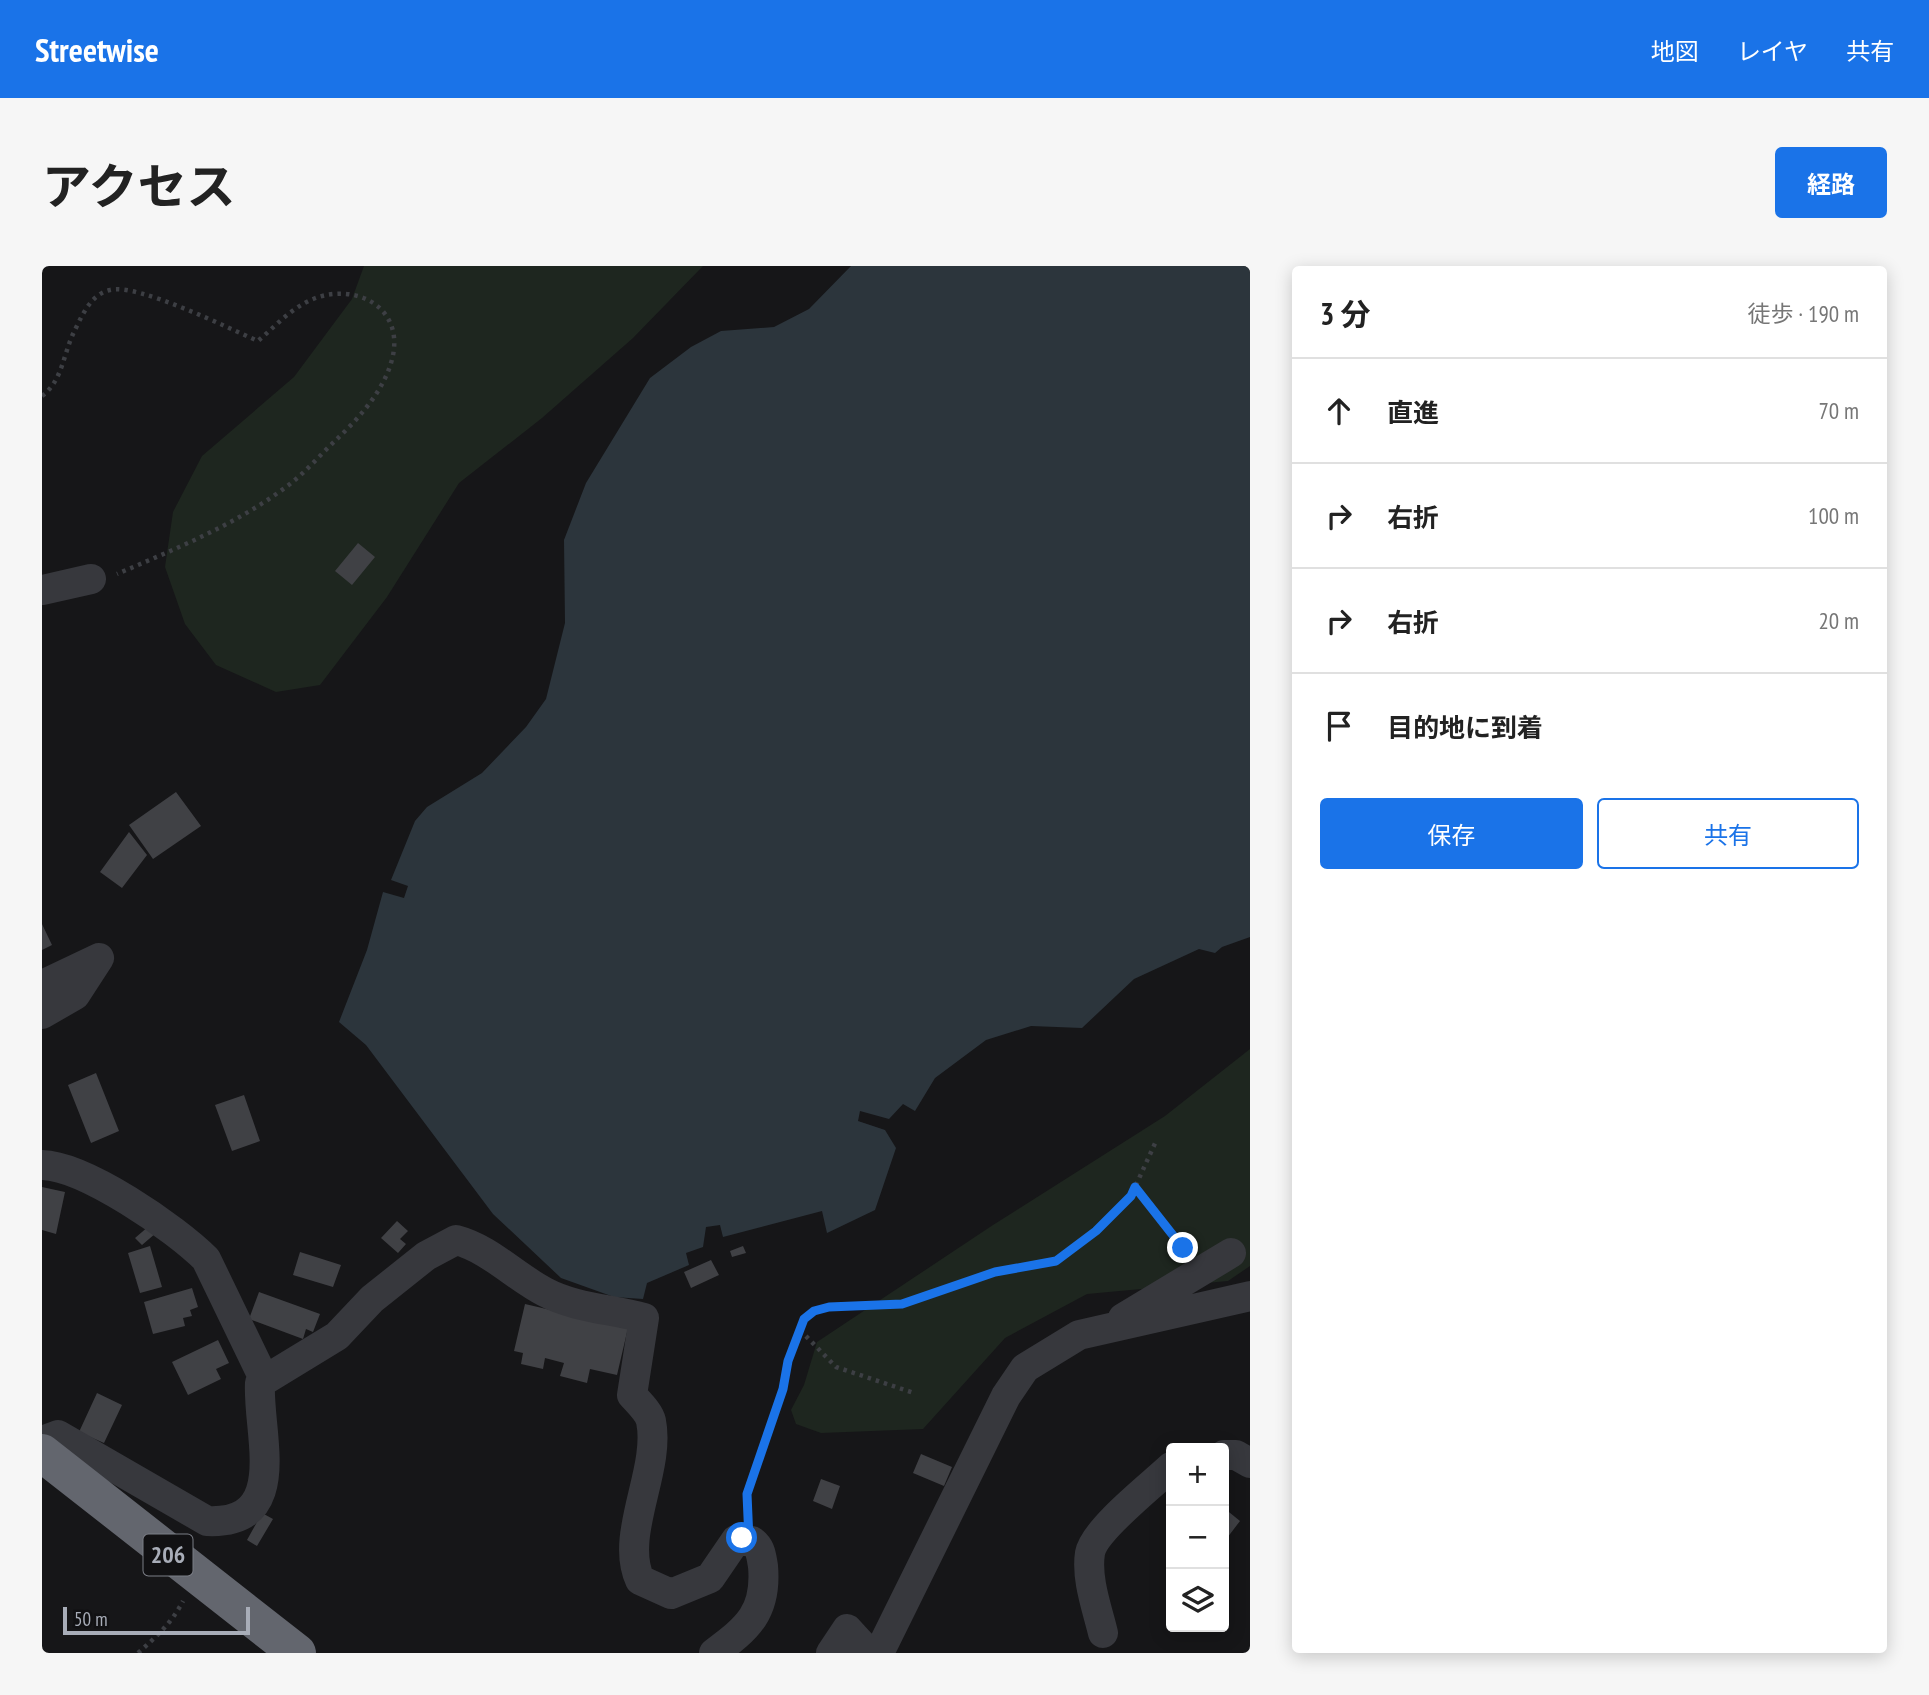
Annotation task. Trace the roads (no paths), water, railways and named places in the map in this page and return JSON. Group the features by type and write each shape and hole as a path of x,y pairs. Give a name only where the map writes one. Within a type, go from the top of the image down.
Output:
{"highway":[{"name":"206","path":"42,1453 297,1653"}],"street":[{"path":"42,590 91,579"},
{"path":"42,985 99,958 75,995 42,1014"},
{"path":"42,1165 72,1173 127,1200 172,1228 206,1259 264,1380"},
{"path":"42,1441 58,1435 207,1521 234,1518 249,1509 263,1489 266,1462 259,1400 260,1383 337,1336 372,1299 426,1256 456,1240 478,1246 544,1292 571,1303 644,1318 632,1395 650,1419 651,1446 635,1547 636,1571 640,1580 671,1594 697,1586 710,1578 736,1540 749,1540 759,1546 761,1554 764,1581 761,1603 740,1633 714,1653"},
{"path":"1105,1329 1221,1259"},
{"path":"879,1653 1006,1396 1025,1368 1079,1335 1250,1296"},
{"path":"1229,1455 1236,1455 1250,1464"},
{"path":"1103,1633 1090,1576 1090,1550 1117,1515 1166,1471"},
{"path":"831,1653 848,1629 869,1653"}]}
